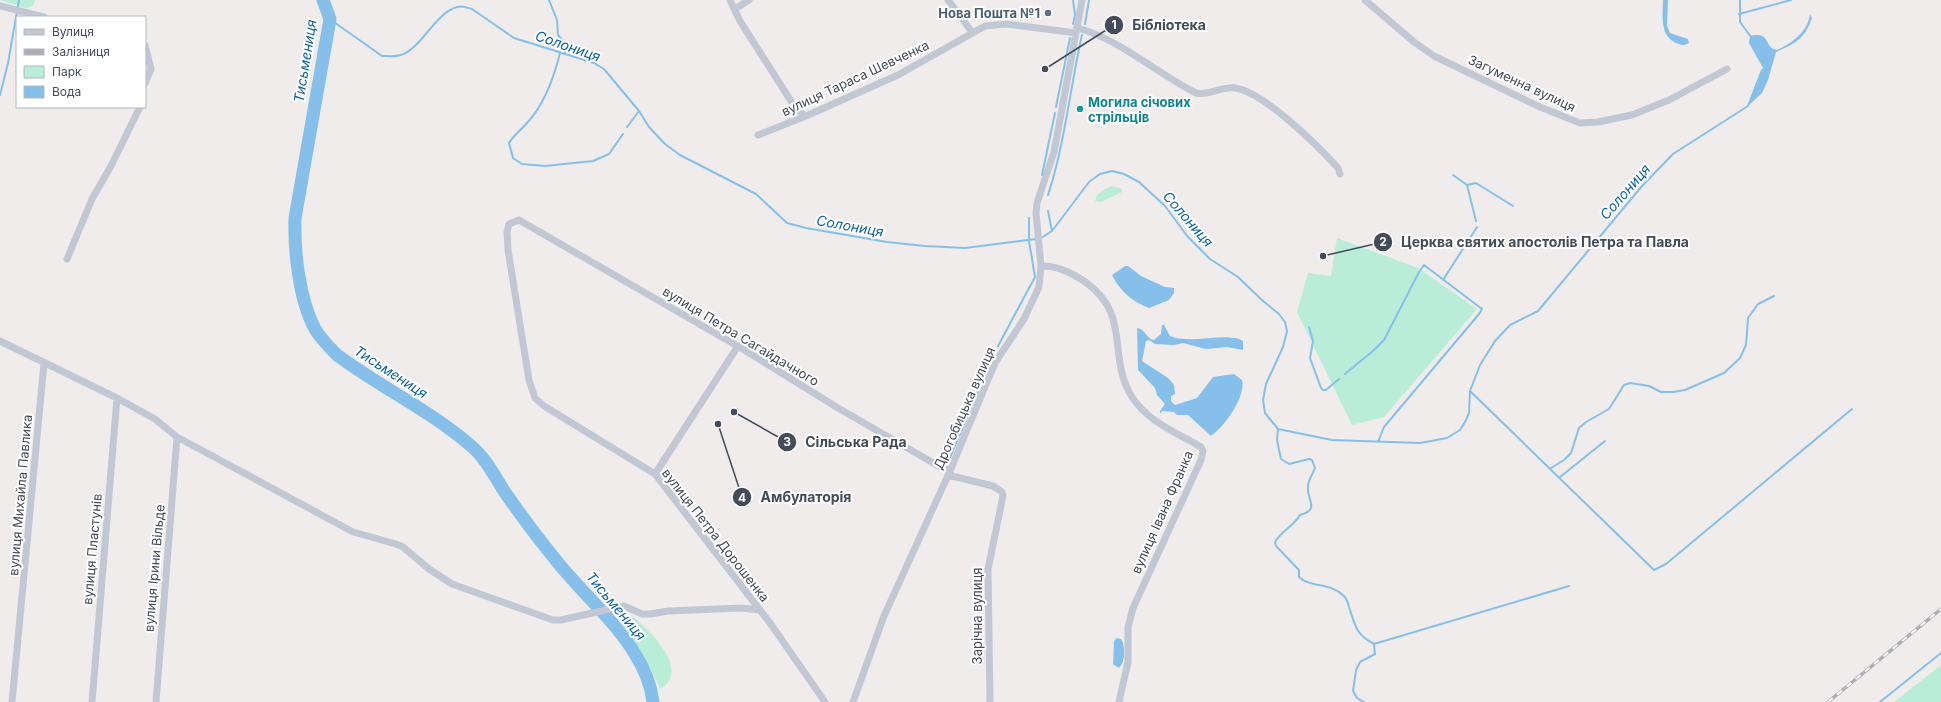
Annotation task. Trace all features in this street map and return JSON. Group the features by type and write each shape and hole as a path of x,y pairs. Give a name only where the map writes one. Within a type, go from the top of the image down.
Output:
{"street":[{"path":"730,0 740,21 796,110 806,116"},
{"path":"735,9 749,0"},
{"path":"948,0 972,32"},
{"name":"Дрогобицька вулиця","path":"853,702 884,616 949,473 995,363 1024,319 1036,296 1041,280 1036,213 1037,198 1054,152 1082,0"},
{"name":"Загуменна вулиця","path":"1365,0 1414,42 1434,56 1540,107 1580,123 1598,122 1638,112 1670,100 1727,69"},
{"path":"0,6 40,16"},
{"name":"вулиця Тараса Шевченка","path":"758,135 806,116 898,75 947,48 972,32 985,26 998,24 1077,30 1119,45 1196,93 1209,93 1229,88 1247,92 1308,136 1338,168 1340,174"},
{"path":"146,49 151,69 146,81"},
{"path":"67,259 92,199 111,166 140,108"},
{"name":"вулиця Петра Сагайдачного","path":"519,220 738,346 838,408 949,473"},
{"name":"вулиця Петра Дорошенка","path":"519,220 509,224 508,245 529,380 535,398 544,406 655,474 778,634 825,702"},
{"name":"вулиця Івана Франка","path":"1041,266 1054,267 1068,272 1091,286 1100,295 1107,304 1115,321 1123,377 1132,397 1146,414 1201,447 1203,451 1201,460 1142,585 1132,612 1128,627 1129,656 1118,702"},
{"path":"0,341 117,398 155,419 177,437 353,532 403,547 428,569 452,584 499,599 545,618 561,620 618,606 624,606 642,614 668,611 749,608 760,610"},
{"path":"655,474 738,346"},
{"name":"вулиця Михайла Павлика","path":"12,702 44,362"},
{"name":"вулиця Пластунів","path":"92,702 117,398"},
{"name":"вулиця Ірини Вільде","path":"156,702 177,437"},
{"name":"Зарічна вулиця","path":"949,473 993,486 1002,492 1003,496 988,569 990,702"}],"green space":[{"path":"0,0 35,0 33,6 26,8"},
{"path":"1112,186 1122,189 1122,192 1101,202 1095,201 1097,195"},
{"path":"1337,238 1418,268 1477,309 1384,417 1352,425 1297,312 1308,273 1331,276"},
{"path":"630,614 656,639 664,650 669,661 672,671 669,681 660,689 650,667 619,619"},
{"path":"1941,665 1941,702 1894,702"}],"water":[{"path":"319,0 329,0 335,14 327,41 327,19"},
{"path":"1663,0 1668,0 1667,26 1670,33 1688,39 1689,43 1684,45 1678,44 1667,35 1663,24"},
{"path":"1810,14 1812,18 1802,36 1794,43 1776,52 1768,80 1762,93 1748,106 1763,68 1749,43 1750,36 1762,36 1773,49 1777,50 1794,40 1803,31 1809,20"},
{"path":"1125,266 1128,266 1141,276 1165,287 1174,288 1174,293 1169,300 1149,308 1138,303 1124,292 1112,275"},
{"path":"1162,325 1164,325 1170,336 1178,338 1198,339 1228,337 1243,341 1243,350 1227,347 1206,349 1183,343 1174,345 1155,344 1149,340 1146,341 1142,361 1168,378 1174,385 1175,394 1171,396 1171,401 1175,405 1197,398 1213,377 1234,374 1242,380 1241,395 1238,403 1228,418 1211,436 1188,415 1177,415 1174,412 1162,411 1160,414 1160,411 1165,404 1157,395 1155,388 1138,370 1137,328 1142,330 1149,338 1154,340 1161,334"},
{"path":"1117,638 1121,639 1124,646 1124,658 1119,668 1113,664 1114,641"}],"waterway":[{"path":"16,16 19,0"},
{"name":"Тисьмениця","path":"323,0 330,19 295,218 295,245 301,289 315,329 322,340 337,355 353,367 454,432 480,455 489,466 510,500 542,542 565,571 627,641 644,671 651,689 653,702"},
{"path":"549,0 557,20 558,35 565,43 565,54"},
{"path":"1073,0 1075,15 1073,24"},
{"path":"1085,24 1089,0"},
{"name":"Солониця","path":"1740,0 1740,22 1751,37"},
{"path":"1739,14 1791,0"},
{"name":"Солониця","path":"331,20 382,56 396,56 409,51 416,45 435,23 449,10 463,6 472,9 514,38 594,63 604,69 639,111 649,127 665,144 680,155 756,194 787,223 806,228 887,242 925,246 965,248 1036,239"},
{"path":"0,95 8,63 16,17"},
{"path":"1048,195 1059,156 1082,35"},
{"path":"1056,107 1070,38"},
{"path":"560,53 552,81 544,99 533,116 509,143 513,158 522,164 545,166 593,161 609,154 623,134"},
{"name":"Солониця","path":"1041,238 1052,231 1089,182 1100,174 1112,171 1124,174 1139,182 1165,206 1188,237 1210,259 1238,277 1279,314 1285,322 1287,331 1283,347 1266,384 1263,400 1265,413 1278,429 1332,440 1420,443 1447,438 1460,430 1465,422 1469,413 1470,391 1480,365 1495,341 1510,325 1538,311 1642,186 1673,154 1748,106 1762,70"},
{"path":"627,127 639,111"},
{"path":"1042,175 1055,113"},
{"path":"1453,175 1467,185 1476,221"},
{"path":"1467,185 1476,183 1513,206"},
{"path":"1048,211 1052,231"},
{"path":"998,346 1035,277 1029,241 1029,218"},
{"path":"1443,280 1477,227"},
{"path":"1345,374 1384,340 1424,265 1482,309 1384,427 1378,442"},
{"path":"1551,468 1564,460 1571,453 1579,428 1586,422 1609,409 1624,385 1630,383 1649,386 1661,392 1673,392 1685,390 1724,373 1740,358 1746,345 1748,318 1758,304 1774,296"},
{"path":"1309,327 1313,341 1310,358 1321,388 1326,390 1339,379"},
{"path":"949,460 994,354"},
{"path":"1470,391 1654,570 1666,564 1852,409"},
{"path":"1278,429 1277,440 1281,459 1289,464 1309,459 1312,460 1315,468 1308,484 1311,504 1310,510 1300,515 1278,538 1275,542 1276,546 1299,570 1299,577 1309,583 1333,589 1344,596 1357,629 1363,637 1374,644 1375,654 1360,662 1356,670 1353,691 1357,698 1364,702"},
{"path":"1560,477 1605,441"},
{"path":"1374,644 1569,586"},
{"path":"1880,702 1941,653"}],"railway":[{"path":"1828,702 1941,609"}],"place":[{"name":"Нова Пошта №1","path":"1048,13"},
{"name":"Бібліотека","path":"1045,69"},
{"name":"Могила січових стрільців","path":"1080,109"},
{"name":"Церква святих апостолів Петра та Павла","path":"1323,256"},
{"name":"Сільська Рада","path":"734,412"},
{"name":"Амбулаторія","path":"718,424"}]}
